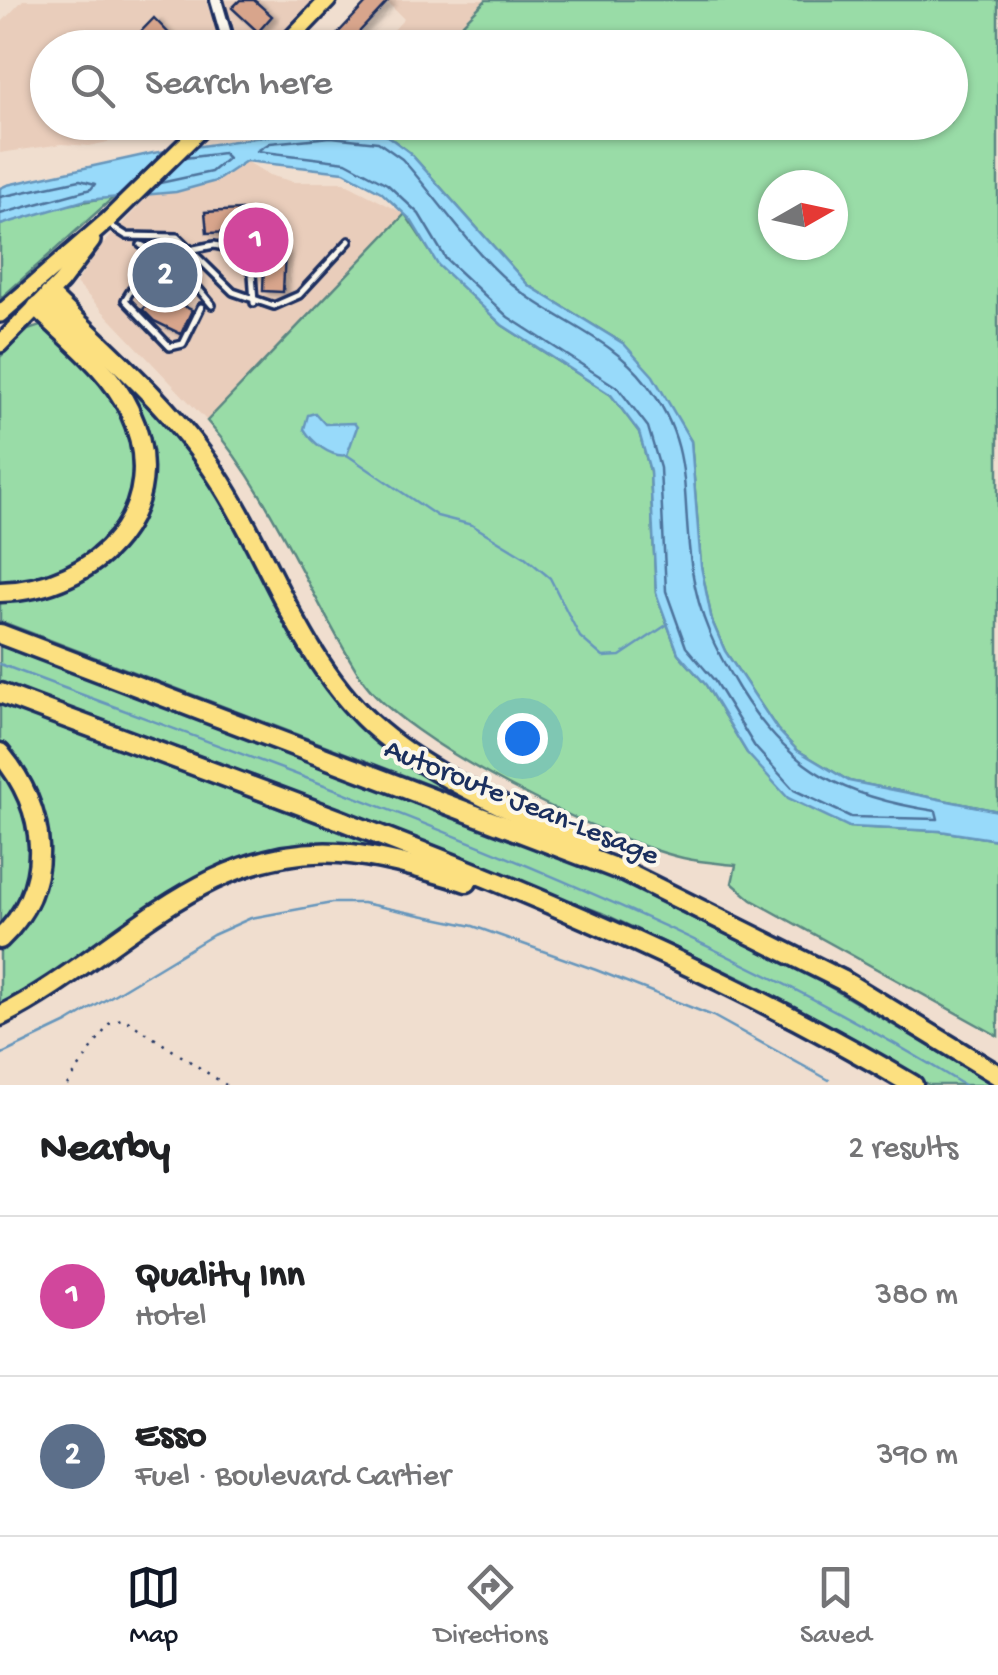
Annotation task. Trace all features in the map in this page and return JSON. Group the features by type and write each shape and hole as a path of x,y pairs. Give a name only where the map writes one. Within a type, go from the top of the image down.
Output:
{"highway":[{"path":"0,592 48,587 88,569 108,553 125,529 140,484 139,438 121,395 41,295"},
{"path":"41,295 202,454 326,670 371,724 443,774 740,926"},
{"name":"Autoroute Jean-Lesage","path":"0,634 560,846 740,926 889,1007 998,1075"},
{"path":"0,693 596,923 803,1022 913,1085"},
{"path":"0,753 29,794 38,821 40,854 26,903 0,939"},
{"path":"0,1016 49,989 188,892 223,874 280,858 363,856 467,882 596,923"}],"main road":[{"path":"299,30 328,0"},
{"path":"0,344 106,222 190,140"},
{"path":"0,314 23,294 41,295"}],"street":[{"path":"216,0 225,30"}],"lane":[{"path":"106,222 128,236 178,236 224,284 254,303 274,306 290,302 349,241"},
{"path":"192,250 214,244 235,249 252,273 254,303"},
{"path":"141,245 178,264 212,305"},
{"path":"139,277 125,300 170,347 183,344 201,307"}],"path":[{"path":"67,1085 109,1024 123,1018 226,1085"}],"shaded area":[{"path":"23,0 206,0 216,30 30,30 30,140 117,140 0,153 0,24"},
{"path":"222,0 317,0 288,30 232,30"},
{"path":"385,0 486,0 456,30 394,30 404,19"},
{"path":"246,161 269,175 294,182 342,182 405,214 207,421 76,283 99,249 150,194 176,192 216,181"}],"green space":[{"path":"486,0 998,0 998,811 849,781 797,750 777,729 725,651 712,621 701,566 691,441 624,344 528,285 409,152 393,140 968,140 968,30 456,30"},
{"path":"115,196 0,299 0,225 50,208"},
{"path":"405,214 439,265 502,325 611,395 639,432 650,471 656,593 678,653 706,685 747,753 849,827 940,831 998,840 998,1036 752,900 732,883 736,865 689,859 649,848 558,810 460,758 382,702 360,676 270,512 207,421"},
{"path":"40,326 60,339 87,367 114,403 128,439 132,475 124,508 107,537 80,560 44,576 0,583 0,357 28,330"},
{"path":"100,357 175,430 219,492 326,683 484,806 0,621 0,600 61,590 96,568 121,532 147,478"},
{"path":"0,644 595,870 818,980 994,1085 929,1085 751,983 602,913 0,684"},
{"path":"0,703 403,856 273,851 0,1009 0,948 14,934 45,867 0,745"},
{"path":"0,767 21,806 30,847 24,889 0,927"}],"water":[{"path":"242,140 393,140 409,152 528,285 624,344 653,376 691,441 701,566 712,621 725,651 777,729 797,750 849,781 998,811 998,840 940,831 849,827 788,798 747,753 706,685 678,653 656,593 650,471 639,432 611,395 502,325 438,265 411,220 381,192 344,172 246,161 216,181 176,192 86,200 0,225 0,188 153,153"},
{"path":"315,413 325,424 354,423 357,427 347,455 328,452 307,434 304,429 308,415"}],"building":[{"path":"240,0 254,0 272,16 256,30 232,8"},
{"path":"369,0 389,0 361,30 341,30"},
{"path":"154,18 166,30 142,30"},
{"path":"241,210 285,251 283,292 263,291 264,263 255,253 249,258 240,246 244,242 234,232 207,233 205,212"},
{"path":"151,261 183,280 173,301 192,310 181,334 154,321 143,310 158,278 145,272"}],"waterway":[{"path":"347,455 437,516 472,525 525,557 550,578 580,637 603,657 620,656 668,624"},
{"path":"0,664 370,803 613,903 733,958 964,1085"},
{"path":"0,1055 67,1023 213,935 251,918 332,903 363,903 473,926 596,970 713,1016 829,1080"}],"place":[{"name":"Quality Inn","path":"256,240"},
{"name":"Esso","path":"165,275"}]}
